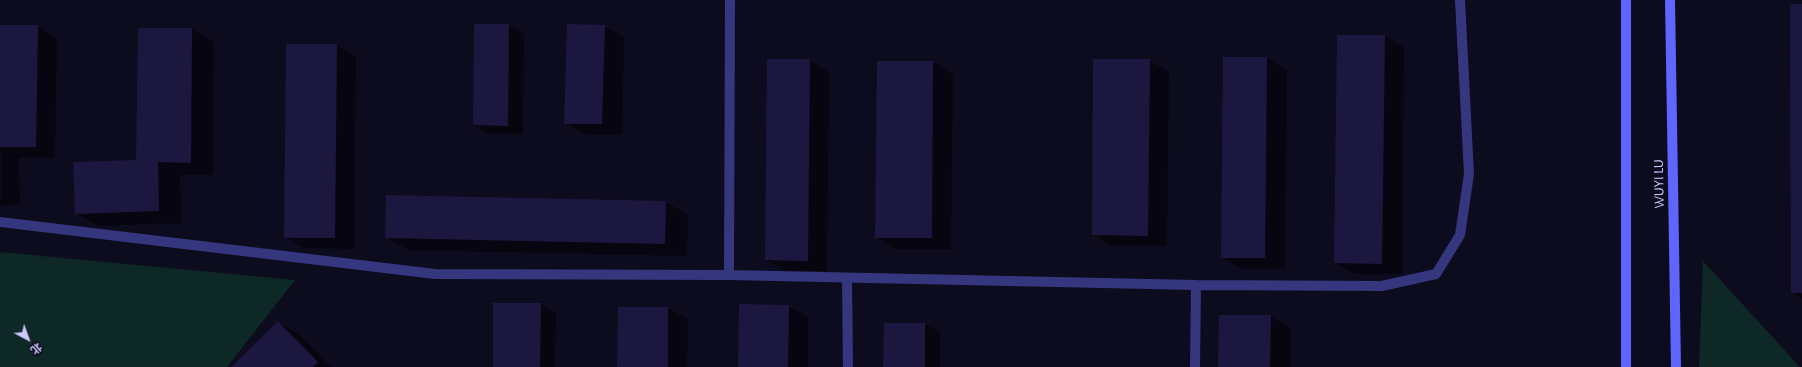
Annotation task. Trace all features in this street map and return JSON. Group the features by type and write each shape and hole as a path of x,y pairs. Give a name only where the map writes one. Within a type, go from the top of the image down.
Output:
{"main road":[{"path":"1626,0 1626,367"},
{"name":"WUYI LU","path":"1670,0 1676,367"}],"street":[{"path":"729,275 730,0"},
{"path":"0,222 435,274 729,275 1196,285 1382,286 1436,274 1460,235 1469,174 1460,0"},
{"path":"847,278 848,367"},
{"path":"1195,367 1196,285"}],"green space":[{"path":"0,252 295,280 227,367 0,367"},
{"path":"1703,261 1800,367 1699,367"}],"building":[{"path":"1790,4 1802,4 1802,293 1791,293"},
{"path":"474,24 509,24 508,126 473,125"},
{"path":"567,24 605,25 602,124 564,124"},
{"path":"0,25 38,25 36,147 0,147"},
{"path":"138,28 192,28 191,163 158,162 159,211 75,214 73,162 136,160"},
{"path":"1337,35 1385,35 1382,264 1334,263"},
{"path":"286,44 337,44 335,238 284,238"},
{"path":"1223,57 1267,57 1265,258 1221,258"},
{"path":"767,59 810,59 808,261 765,260"},
{"path":"1093,59 1150,59 1148,236 1092,235"},
{"path":"877,61 933,61 932,238 875,238"},
{"path":"386,195 666,201 665,244 385,238"},
{"path":"493,303 541,303 540,367 493,367"},
{"path":"739,304 789,305 788,367 738,367"},
{"path":"618,307 668,307 668,367 617,367"},
{"path":"1219,315 1271,315 1270,367 1218,367"},
{"path":"278,321 318,362 313,367 231,367"},
{"path":"884,323 925,323 925,367 883,367"}]}
